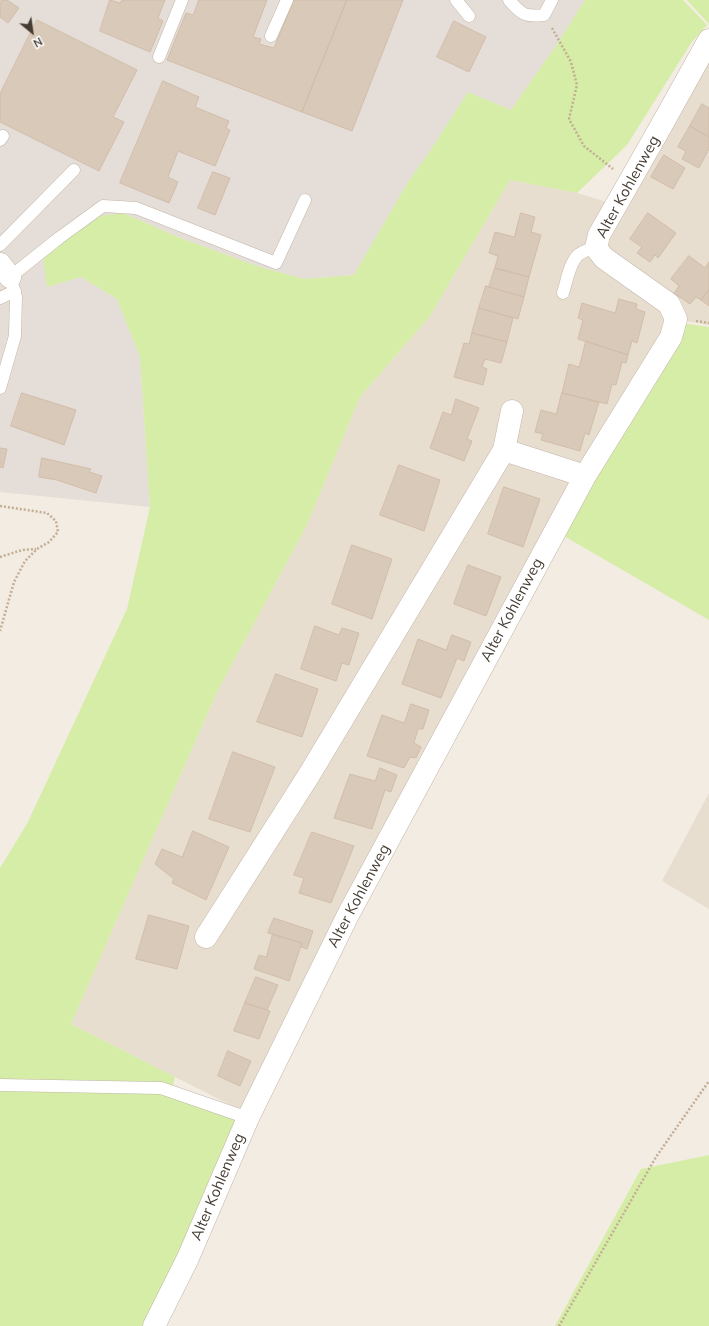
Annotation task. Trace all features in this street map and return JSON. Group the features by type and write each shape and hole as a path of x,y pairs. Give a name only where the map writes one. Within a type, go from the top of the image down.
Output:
{"street":[{"name":"Alter Kohlenweg","path":"154,1326 188,1258 248,1118 348,915 585,476 671,337 676,319 669,304 604,258 596,248 599,236 709,40"},
{"path":"206,937 309,775 504,450 512,411"},
{"path":"504,450 585,476"}],"lane":[{"path":"159,57 182,0"},
{"path":"271,36 287,0"},
{"path":"456,0 469,16"},
{"path":"509,0 517,9 529,17 544,15 552,0"},
{"path":"0,245 74,170"},
{"path":"0,298 8,278 103,206 136,208 276,263 305,200"},
{"path":"563,293 572,264 579,254 596,248"},
{"path":"0,388 15,336 16,298 8,278"},
{"path":"0,1085 161,1088 248,1118"}],"path":[{"path":"544,15 571,62 577,85 569,119 584,146 629,181"},
{"path":"0,506 47,513 56,521 58,532 49,542 37,549 25,561 14,582 0,632"},
{"path":"0,557 22,550 37,549"},
{"path":"559,1326 656,1157 709,1081"}],"shaded area":[{"path":"0,0 585,0 555,47 511,110 468,92 430,152 408,182 354,275 304,279 257,266 178,237 123,213 47,287 81,277 117,299 140,357 150,507 0,492"},
{"path":"709,58 709,325 676,319 246,1113 71,1024 217,692 306,527 360,397 430,316 510,180 577,193 623,207"},
{"path":"709,793 709,909 662,881"}],"green space":[{"path":"585,0 683,0 707,25 691,43 627,145 577,193 510,180 430,316 360,397 306,527 217,692 71,1024 175,1077 173,1085 243,1119 145,1326 0,1326 0,868 27,824 127,609 150,507 140,357 117,299 81,277 47,287 43,256 91,217 123,213 178,237 257,266 304,279 354,275 408,182 468,92 511,110 555,47"},
{"path":"687,0 709,0 709,24"},
{"path":"681,323 709,327 709,620 557,532"},
{"path":"709,1155 709,1326 555,1326 641,1169"}],"building":[{"path":"2,0 7,0 19,8 8,23 0,17 0,2"},
{"path":"110,0 120,3 122,0 165,0 158,18 163,21 150,52 100,31"},
{"path":"199,0 267,0 253,37 261,39 259,44 274,48 294,0 347,0 302,112 167,60 186,13 193,15"},
{"path":"347,0 403,0 352,131 302,112"},
{"path":"37,20 137,70 113,117 124,122 99,171 0,122 0,94"},
{"path":"454,21 486,37 469,72 437,57"},
{"path":"163,81 199,97 195,107 229,121 226,128 230,130 215,166 178,151 168,177 178,182 169,203 120,183"},
{"path":"702,104 709,108 709,137 690,126"},
{"path":"690,126 709,137 709,149 699,168 682,159 686,151 678,147"},
{"path":"664,155 685,168 673,189 651,177"},
{"path":"213,172 230,178 215,215 198,208"},
{"path":"521,213 535,217 531,232 541,235 529,277 495,268 498,256 489,253 495,232 514,237"},
{"path":"648,213 676,233 658,258 655,255 650,262 637,253 642,247 630,239"},
{"path":"689,256 705,268 709,262 709,290 701,300 696,297 690,304 674,293 679,286 671,279"},
{"path":"495,268 529,277 524,297 489,287"},
{"path":"486,286 524,297 518,319 479,308"},
{"path":"709,290 709,306 701,300"},
{"path":"619,299 637,304 636,309 645,312 637,343 632,341 628,355 578,339 583,320 578,318 582,303 615,313"},
{"path":"479,308 513,318 507,342 472,333"},
{"path":"472,333 507,342 501,363 485,359 482,367 487,369 483,385 454,377 464,343 469,344"},
{"path":"586,341 628,355 626,363 622,362 616,385 612,384 607,404 562,393 569,364 579,367"},
{"path":"22,393 76,410 64,445 11,426"},
{"path":"562,393 599,402 589,435 585,433 580,451 541,440 543,434 535,432 541,410 556,414"},
{"path":"456,399 479,408 467,439 472,441 464,461 430,448 443,412 451,415"},
{"path":"0,448 7,449 3,468 0,467"},
{"path":"42,458 91,469 89,472 102,476 96,493 57,480 39,477"},
{"path":"399,465 440,480 424,531 380,515"},
{"path":"504,487 540,499 523,547 488,534"},
{"path":"352,545 392,559 372,619 332,604"},
{"path":"468,565 501,577 486,616 454,604"},
{"path":"315,626 339,635 342,628 359,633 349,665 342,663 336,681 301,669"},
{"path":"452,635 471,642 464,661 457,658 441,698 402,684 418,639 446,650"},
{"path":"276,674 318,689 302,737 257,722"},
{"path":"411,704 429,710 423,729 418,729 414,743 421,747 416,758 410,757 404,768 367,756 382,715 404,723"},
{"path":"233,752 275,767 250,832 209,819"},
{"path":"380,768 397,775 391,792 385,790 372,829 334,818 350,774 375,781"},
{"path":"193,831 229,847 206,900 172,883 174,879 155,864 162,849 182,857"},
{"path":"312,832 354,846 331,903 299,893 304,878 294,875"},
{"path":"149,915 189,926 177,969 136,959"},
{"path":"274,918 313,931 307,949 301,947 302,943 268,933"},
{"path":"273,934 302,943 289,981 254,969 259,955 266,957"},
{"path":"256,977 278,985 267,1010 245,1003"},
{"path":"245,1003 270,1011 259,1039 234,1031"},
{"path":"228,1051 251,1061 240,1086 218,1076"}]}
